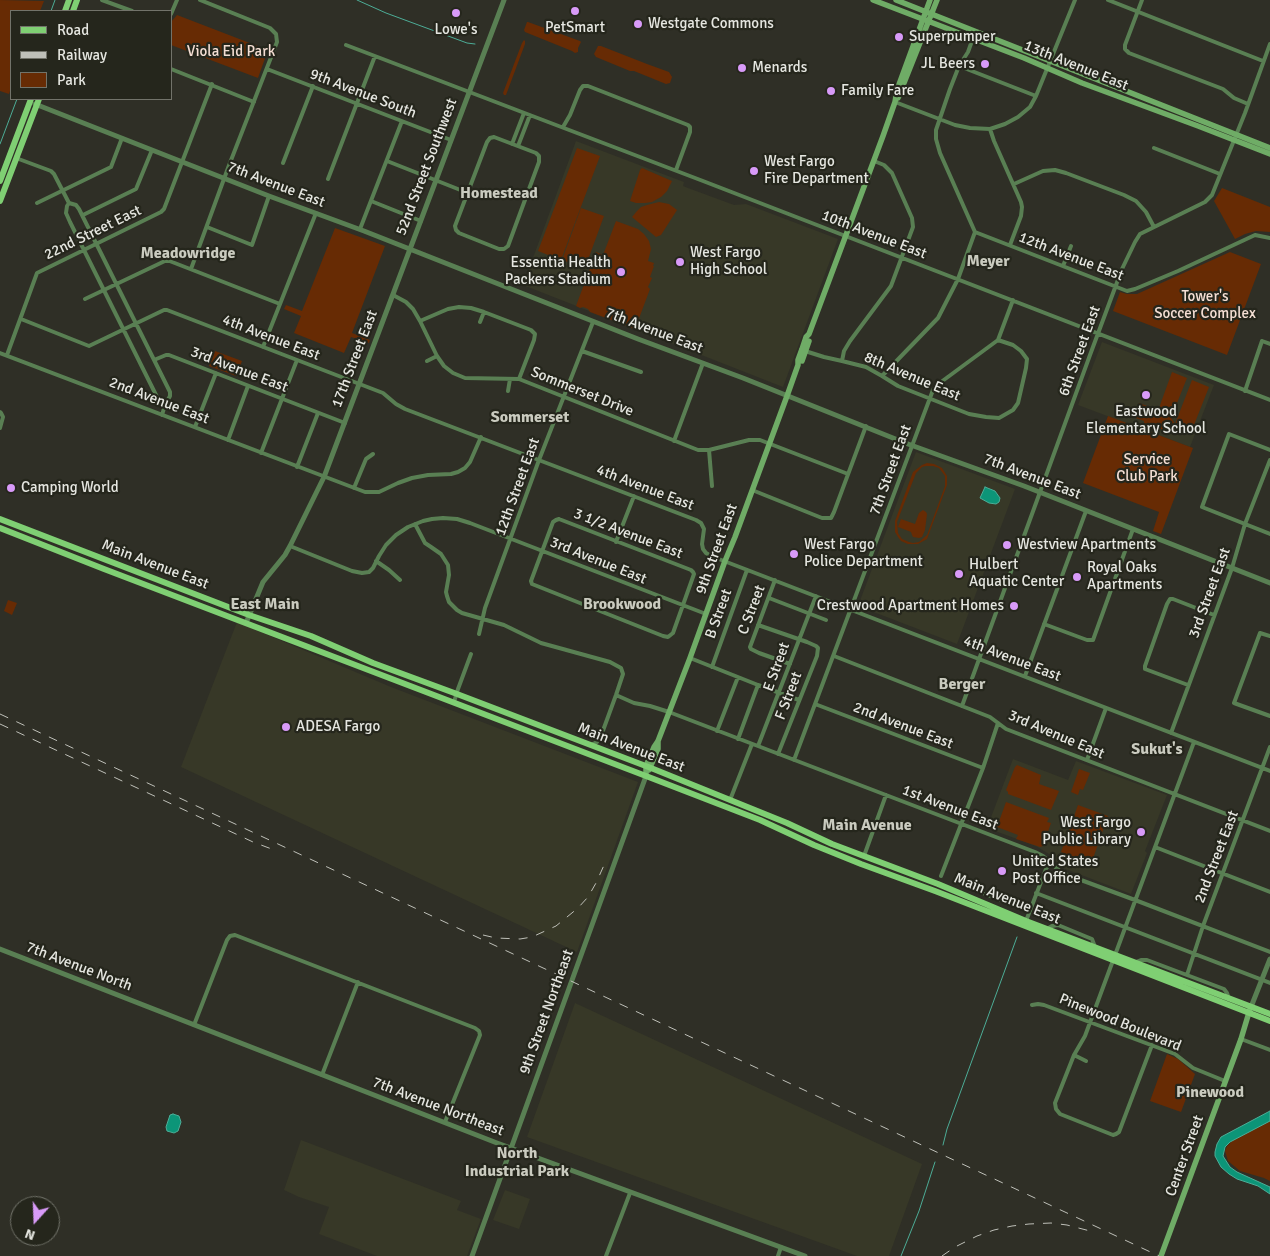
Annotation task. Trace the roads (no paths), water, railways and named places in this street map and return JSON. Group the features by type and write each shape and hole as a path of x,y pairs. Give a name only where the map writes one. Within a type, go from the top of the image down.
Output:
{"main road":[{"name":"13th Avenue East","path":"873,0 1107,92 1270,148"},
{"name":"13th Avenue East","path":"896,0 1235,137 1270,154"},
{"name":"9th Street East","path":"646,776 654,747 690,658 724,561 787,396 806,337 809,334 895,102 900,96 926,20 930,0"},
{"name":"9th Street East","path":"928,13 937,0"},
{"path":"0,181 30,100"},
{"path":"0,201 38,102"},
{"name":"9th Street East","path":"798,365 801,362 810,338 809,334"},
{"name":"Main Avenue East","path":"0,519 249,615 311,636 373,663 648,767 864,856 938,884 1025,923 1095,947 1114,958 1135,963 1229,999 1250,1010"},
{"name":"Main Avenue East","path":"0,528 760,820 823,849 1025,923 1250,1010"},
{"path":"9,532 16,528 37,536 45,536"},
{"path":"46,546 52,545 72,553 80,549"},
{"path":"692,794 702,795 725,803 730,800"},
{"path":"823,849 857,858 864,856"},
{"path":"1250,1010 1270,1014"},
{"path":"1250,1010 1270,1021"},
{"name":"Center Street","path":"1161,1256 1250,1010"}],"street":[{"path":"102,0 129,10"},
{"path":"172,12 177,0"},
{"path":"191,269 277,42 276,34 270,28 200,0"},
{"path":"469,92 504,0"},
{"path":"895,102 955,125 970,128 990,129 1018,117 1030,107 1036,96 1075,0"},
{"path":"1108,0 1263,61"},
{"path":"1142,0 1125,45 1125,49 1129,53 1227,91 1234,98 1248,104"},
{"path":"882,376 938,318 958,279 975,232 938,150 936,139 939,119 959,66 968,52 973,38"},
{"name":"6th Street East","path":"962,706 1039,493 1134,242 1140,234 1205,202 1212,195 1270,44"},
{"name":"10th Avenue East","path":"346,45 676,170 1270,400"},
{"path":"328,179 375,56"},
{"path":"959,66 1036,96"},
{"path":"172,69 254,102"},
{"name":"9th Avenue South","path":"267,69 451,140"},
{"name":"22nd Street East","path":"6,355 37,273 164,209 212,84"},
{"path":"283,163 313,86"},
{"path":"563,127 580,90 588,86 685,123 690,127 690,132 676,170"},
{"name":"52nd Street Southwest","path":"409,250 469,92"},
{"name":"7th Avenue East","path":"30,100 269,196 1270,583"},
{"path":"512,144 524,113"},
{"path":"518,146 530,115"},
{"path":"360,230 402,121"},
{"path":"990,129 1022,207 1019,222 1010,245"},
{"path":"494,137 518,146 536,153 539,156 539,162 508,246 504,249 491,246 459,233 455,226 490,138 494,137"},
{"path":"37,203 111,167 122,138"},
{"path":"1154,148 1220,174"},
{"path":"83,215 136,189 152,150"},
{"path":"16,158 51,171 69,203 76,205 83,215 170,392 162,414"},
{"path":"842,361 850,340 891,286 912,233 913,222 892,173 884,165 874,160"},
{"path":"387,161 468,193"},
{"path":"1014,184 1049,170 1060,171 1136,201 1146,212 1154,227"},
{"path":"896,199 902,195"},
{"path":"207,227 252,245 269,196"},
{"path":"371,201 421,221"},
{"path":"69,203 66,213 159,401 165,405"},
{"path":"264,347 316,213"},
{"name":"12th Avenue East","path":"975,232 1127,291 1255,235 1270,238"},
{"path":"1063,266 1071,246"},
{"name":"17th Street East","path":"246,623 262,582 285,555 324,477 409,250"},
{"path":"85,299 167,260 280,304"},
{"name":"Sommerset Drive","path":"393,296 406,302 413,309 436,356 444,366 453,373 465,378 519,379 698,450 708,450 749,440 760,440 848,474"},
{"path":"998,340 1014,300"},
{"path":"420,321 448,309 460,307 484,312 531,330 535,334 534,340 519,379"},
{"name":"4th Avenue East","path":"20,319 89,346 167,310 383,393 396,404 405,408 701,523 704,529 702,544 706,553 724,561 1270,771"},
{"path":"480,322 484,312"},
{"name":"12th Street East","path":"479,634 485,608 539,460 593,322"},
{"name":"8th Avenue East","path":"805,351 866,367 898,386 969,414 986,418 999,418 1013,410 1018,403 1027,359 1013,345 998,340"},
{"name":"7th Street East","path":"794,760 929,398 936,385 998,340"},
{"path":"1245,391 1262,341 1270,344"},
{"path":"582,351 641,372"},
{"name":"2nd Avenue East","path":"0,352 324,477"},
{"name":"3rd Avenue East","path":"154,360 169,355 345,423"},
{"path":"427,361 436,356"},
{"path":"261,453 297,360"},
{"path":"674,441 703,363"},
{"path":"195,427 216,373"},
{"path":"508,391 510,379"},
{"path":"228,440 248,386"},
{"path":"0,412 3,417 0,428"},
{"path":"297,467 318,413"},
{"path":"752,490 822,518 831,518 866,426"},
{"path":"1270,450 1229,434 1202,507 1270,534"},
{"path":"324,477 365,492 373,493 412,478 451,474 465,468 470,462 481,437"},
{"path":"708,450 712,486"},
{"path":"354,488 366,459 373,454"},
{"name":"3rd Street East","path":"1171,733 1232,568 1245,524 1270,460"},
{"path":"616,542 634,496"},
{"path":"1025,676 1086,511"},
{"name":"3rd Avenue East","path":"376,561 386,545 408,527 432,519 457,520 511,538 706,614"},
{"name":"3 1/2 Avenue East","path":"542,551 553,522 563,520 691,570 694,574 683,606"},
{"path":"415,524 425,543 441,554 448,565 449,575 446,592 449,602 462,613 512,628 541,643 610,662 623,670 616,696 599,740 595,744 590,745"},
{"path":"1044,624 1086,640 1093,640 1133,529"},
{"path":"290,546 352,571 362,573 369,572 376,561 400,580"},
{"path":"542,551 531,581 532,584 542,589 668,637 673,633 683,606"},
{"name":"B Street","path":"712,667 747,570"},
{"name":"C Street","path":"775,580 751,648 759,653 790,664"},
{"name":"E Street","path":"758,746 816,596"},
{"path":"769,598 826,620"},
{"path":"1188,685 1145,669 1167,604 1170,599 1173,599 1214,615"},
{"path":"758,625 799,639"},
{"path":"1270,636 1260,633 1234,703 1270,716"},
{"name":"F Street","path":"778,754 818,648 799,639"},
{"path":"454,702 471,654"},
{"name":"3rd Avenue East","path":"834,656 990,717 1006,730 1270,831"},
{"path":"690,658 799,700"},
{"path":"717,731 738,677"},
{"path":"738,739 758,685"},
{"name":"1st Avenue East","path":"616,696 669,712 1035,852 1043,856 1062,873 1270,952"},
{"name":"2nd Avenue East","path":"815,704 982,768"},
{"path":"1087,760 1106,708"},
{"path":"941,876 998,723"},
{"path":"1152,1045 1119,1132 1116,1134 1113,1135 1060,1114 1056,1109 1055,1103 1074,1056 1085,1036 1194,742"},
{"path":"730,800 752,744"},
{"name":"2nd Street East","path":"1186,975 1270,747"},
{"name":"9th Street Northeast","path":"472,1256 646,776"},
{"path":"864,856 886,795"},
{"path":"1155,847 1270,892"},
{"path":"1025,923 1046,869 1050,864"},
{"path":"1036,893 1270,983"},
{"path":"985,894 1030,910"},
{"path":"194,1025 230,936 235,935 358,982 476,1028 479,1031 480,1035 445,1122"},
{"name":"7th Avenue North","path":"0,949 150,1008"},
{"path":"1250,1010 1270,959"},
{"path":"1135,963 1146,960 1224,989 1228,993 1229,999"},
{"path":"322,1075 358,982"},
{"name":"Pinewood Boulevard","path":"1032,1005 1044,1004 1175,1054 1193,1068 1225,1081"},
{"name":"7th Avenue Northeast","path":"150,1008 510,1148 804,1256"},
{"path":"1240,1039 1270,1050"},
{"path":"1074,1056 1086,1061"},
{"path":"606,1256 630,1193"},
{"path":"778,1256 781,1248"}],"waterway":[{"path":"51,10 55,0"},
{"path":"357,0 386,13 467,43 475,44"},
{"path":"0,144 17,100"},
{"path":"943,1145 947,1129 1017,937"},
{"path":"901,1256 919,1211 935,1162"}],"railway":[{"path":"0,714 1159,1256"},
{"path":"0,724 253,842 277,851"},
{"path":"483,935 496,938 520,939 532,937 556,926 588,897 605,863"},
{"path":"942,1256 977,1236 1012,1226 1051,1223 1094,1232"}],"place":[{"name":"PetSmart","path":"575,11"},
{"name":"Lowe's","path":"456,13"},
{"name":"Westgate Commons","path":"638,24"},
{"name":"Superpumper","path":"899,37"},
{"name":"JL Beers","path":"985,64"},
{"name":"Menards","path":"742,68"},
{"name":"Family Fare","path":"831,91"},
{"name":"West Fargo Fire Department","path":"754,171"},
{"name":"West Fargo High School","path":"680,262"},
{"name":"Essentia Health Packers Stadium","path":"621,272"},
{"name":"Eastwood Elementary School","path":"1146,395"},
{"name":"Camping World","path":"11,488"},
{"name":"Westview Apartments","path":"1007,545"},
{"name":"West Fargo Police Department","path":"794,554"},
{"name":"Hulbert Aquatic Center","path":"959,574"},
{"name":"Royal Oaks Apartments","path":"1077,577"},
{"name":"Crestwood Apartment Homes","path":"1014,606"},
{"name":"ADESA Fargo","path":"286,727"},
{"name":"West Fargo Public Library","path":"1141,832"},
{"name":"United States Post Office","path":"1002,871"}],"district":[{"name":"Homestead","path":"499,194"},
{"name":"Meadowridge","path":"188,254"},
{"name":"Meyer","path":"988,262"},
{"name":"Sommerset","path":"530,418"},
{"name":"East Main","path":"265,605"},
{"name":"Brookwood","path":"622,605"},
{"name":"Berger","path":"962,685"},
{"name":"Sukut's","path":"1157,750"},
{"name":"Main Avenue","path":"867,826"},
{"name":"Pinewood","path":"1210,1093"},
{"name":"North Industrial Park","path":"517,1163"}],"park label":[{"name":"Viola Eid Park","path":"231,52"},
{"name":"Tower's Soccer Complex","path":"1205,306"},
{"name":"Service Club Park","path":"1147,468"}]}
